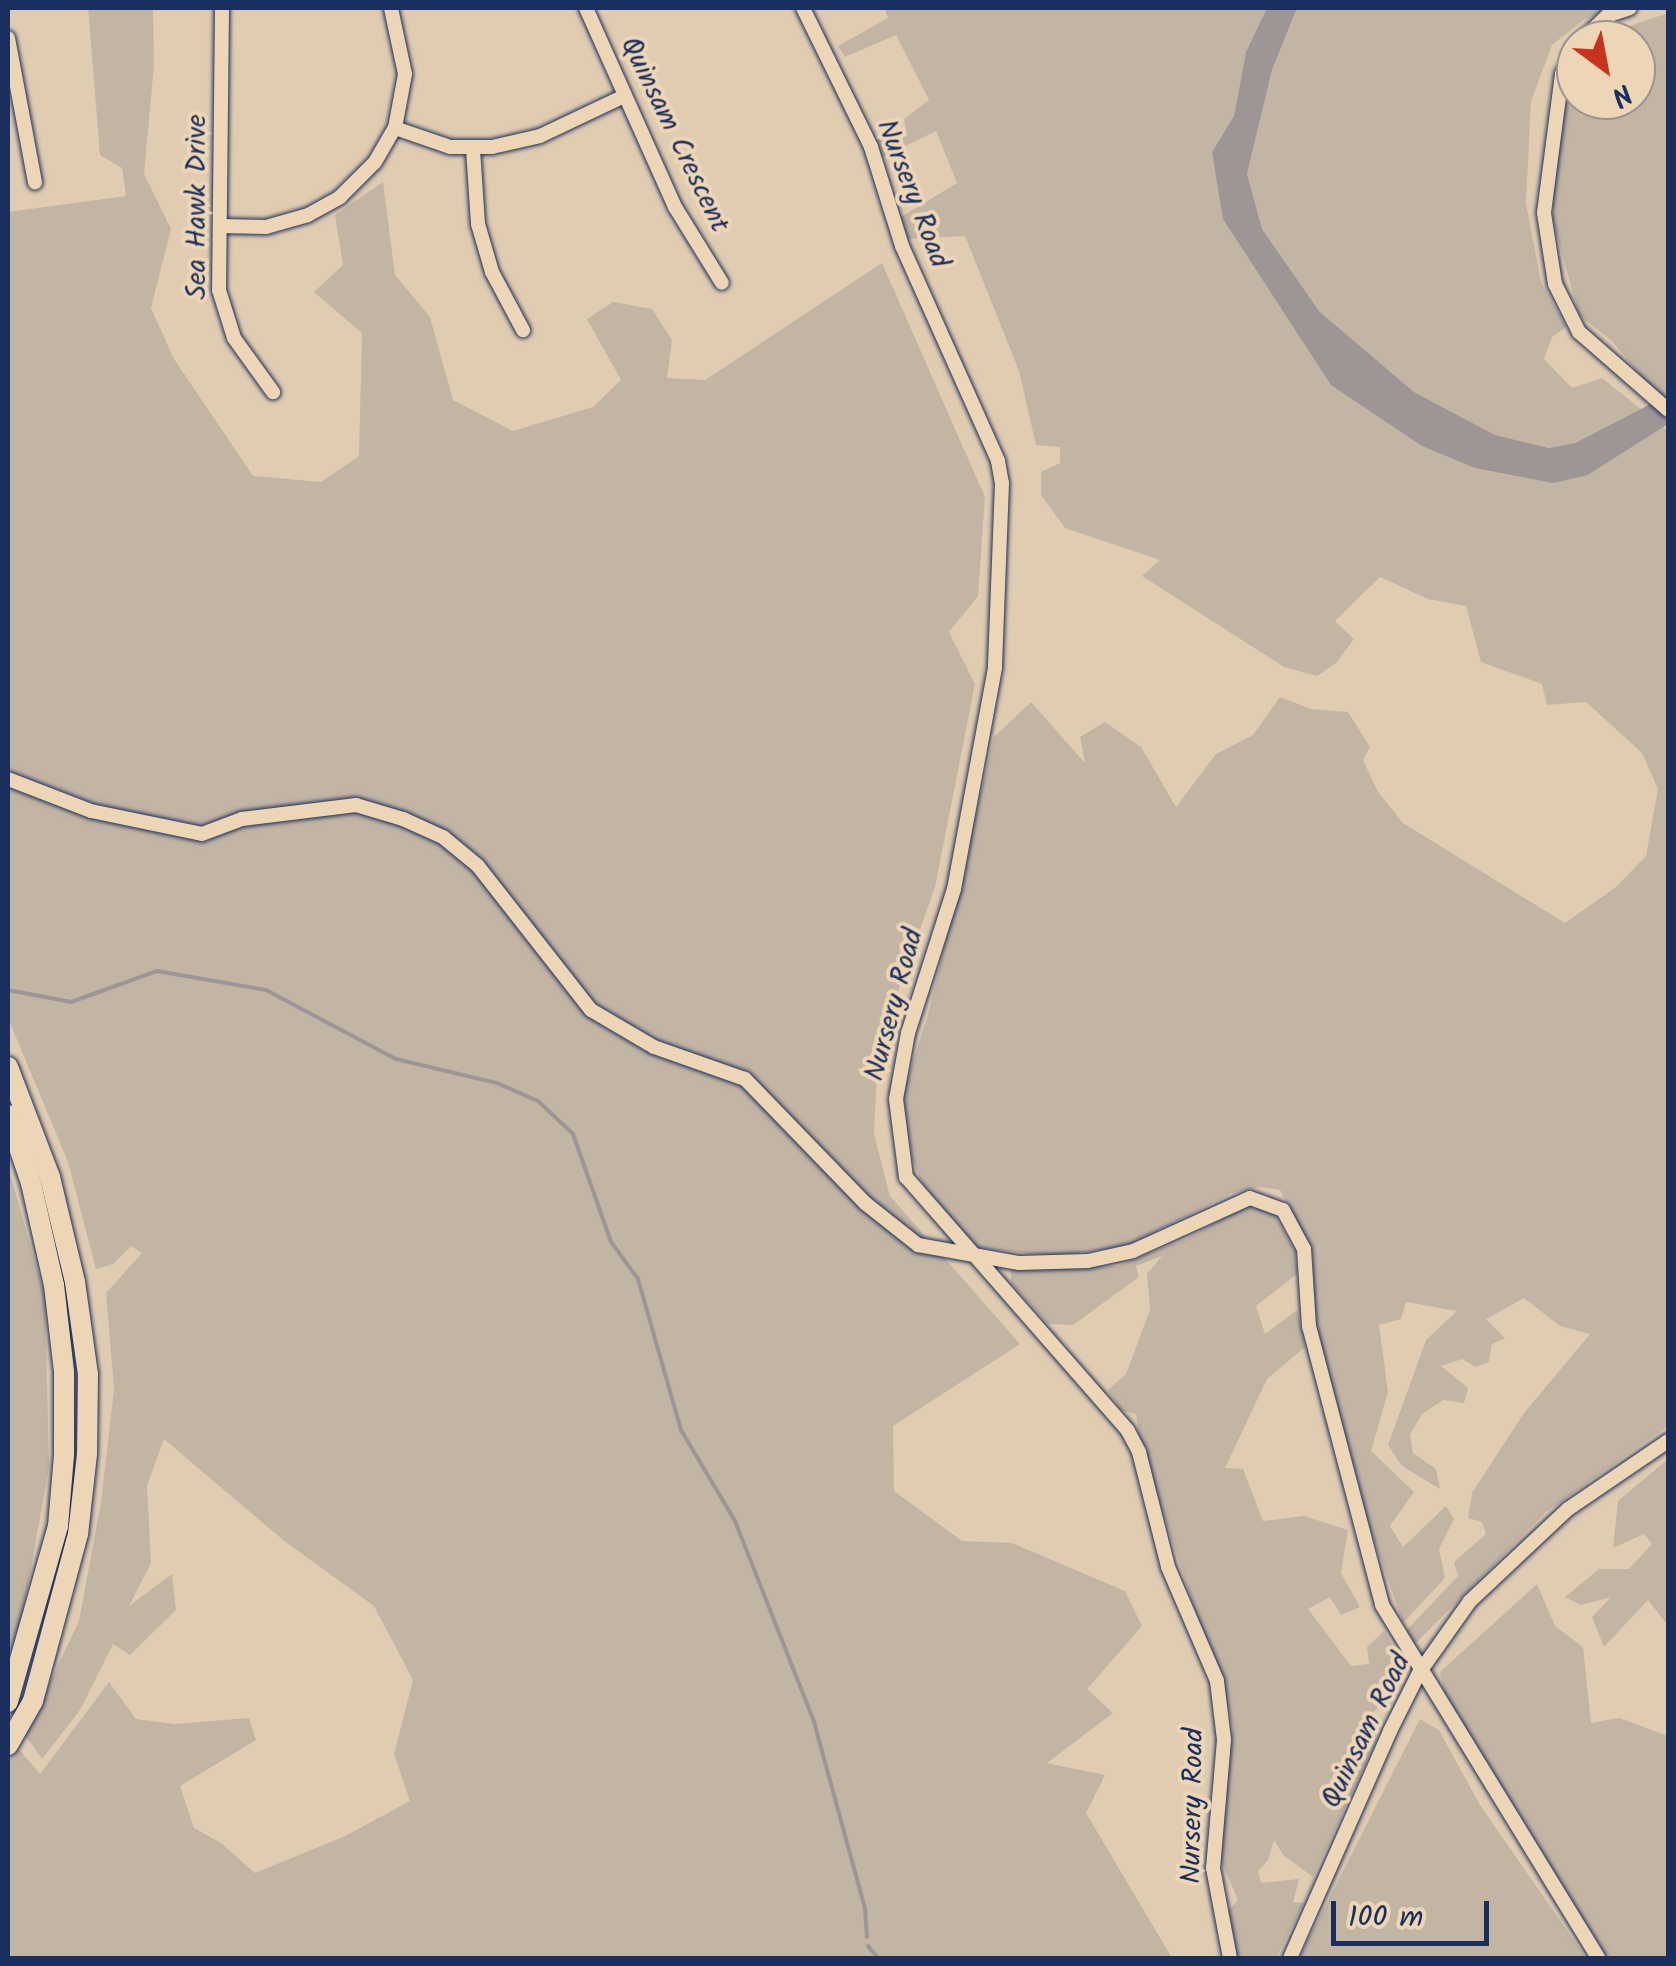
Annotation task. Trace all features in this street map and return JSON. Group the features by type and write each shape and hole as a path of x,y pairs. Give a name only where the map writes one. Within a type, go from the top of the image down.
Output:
{"highway":[{"path":"8,1068 50,1177 75,1282 88,1374 87,1454 78,1534 32,1701 8,1745"},
{"path":"8,1115 30,1183 54,1285 64,1372 64,1455 58,1526 8,1702"}],"street":[{"name":"Sea Hawk Drive","path":"222,8 219,290 234,338 272,392"},
{"path":"220,226 266,227 308,216 340,197 375,162 395,128 405,74 392,8"},
{"name":"Quinsam Crescent","path":"586,8 674,207 722,283"},
{"name":"Nursery Road","path":"803,8 871,148 902,246 1000,472 994,668 954,889 908,1032 896,1099 906,1177 1128,1431 1139,1452 1168,1567 1217,1681 1224,1740 1213,1868 1230,1958"},
{"path":"1603,20 1630,8"},
{"path":"8,38 35,182"},
{"path":"395,128 434,144 473,149 540,136 622,96"},
{"path":"1556,120 1544,213 1554,284 1579,332 1668,410"},
{"path":"473,149 478,224 492,272 523,330"},
{"path":"8,779 91,811 202,834 242,819 356,805 403,819 443,838 478,866 592,1010 654,1047 745,1079 864,1203 918,1244 1019,1263 1088,1261 1162,1240 1250,1198 1270,1202 1283,1210 1304,1249 1309,1326 1382,1605 1420,1673 1598,1958"},
{"name":"Quinsam Road","path":"1290,1958 1390,1730 1420,1673 1470,1601 1568,1509 1668,1442"}],"shaded area":[{"path":"88,8 153,8 154,65 144,174 171,229 151,308 174,359 253,476 321,482 359,456 362,333 314,292 343,265 335,215 383,182 395,275 430,317 453,400 513,431 593,407 621,380 587,319 613,302 652,309 672,340 667,378 705,380 882,263 985,497 978,596 949,632 975,684 935,887 878,1048 874,1134 890,1196 1020,1344 893,1426 894,1491 962,1541 1012,1543 1125,1591 1142,1626 1087,1689 1113,1713 1047,1763 1105,1775 1086,1813 1172,1958 8,1958 8,1762 17,1747 40,1774 109,1682 136,1719 174,1724 249,1718 256,1740 180,1786 194,1828 221,1843 255,1873 343,1837 410,1801 394,1754 413,1680 374,1606 283,1540 164,1439 147,1486 151,1563 129,1606 172,1574 176,1610 130,1655 113,1644 80,1710 42,1759 25,1735 79,1621 101,1502 114,1389 106,1293 142,1253 131,1246 113,1264 96,1269 68,1162 8,1018 8,212 126,196 122,168 100,155"},
{"path":"884,8 1267,8 1246,52 1234,116 1212,152 1331,385 1588,475 1663,427 1668,431 1668,1426 1546,1512 1412,1647 1405,1632 1458,1576 1454,1562 1486,1534 1482,1522 1468,1518 1472,1493 1524,1413 1590,1334 1560,1326 1524,1298 1486,1319 1505,1338 1492,1344 1489,1362 1476,1367 1462,1359 1441,1366 1468,1388 1464,1403 1443,1400 1422,1414 1410,1435 1413,1453 1436,1469 1440,1489 1402,1466 1388,1445 1426,1340 1457,1311 1406,1302 1401,1319 1379,1325 1388,1392 1371,1451 1414,1492 1390,1526 1403,1547 1446,1506 1454,1519 1439,1549 1445,1578 1403,1623 1368,1522 1315,1321 1312,1250 1280,1190 1260,1187 1232,1193 1127,1246 1055,1256 977,1248 922,1183 912,1158 903,1093 928,1015 994,737 1031,702 1085,763 1080,737 1105,722 1141,747 1176,807 1216,754 1253,735 1280,697 1311,709 1348,712 1370,747 1363,760 1378,792 1403,823 1565,923 1616,887 1646,856 1658,789 1642,753 1586,702 1547,705 1542,684 1481,662 1466,606 1428,599 1380,577 1335,621 1354,639 1336,663 1317,676 1284,667 1142,576 1160,560 1065,528 1041,495 1041,472 1060,463 1060,447 1036,445 1019,371 965,236 904,239 899,218 957,183 936,131 881,158 874,140 884,133 893,142 907,136 904,119 929,100 896,35 845,57 838,46 888,18"},
{"path":"1267,8 1297,8 1272,70 1247,174 1262,229 1319,311 1414,392 1495,435 1549,448 1575,443 1668,395 1668,424 1588,475 1553,483 1475,468 1422,446 1331,385 1223,219 1212,152 1234,116 1246,52"},
{"path":"1297,8 1615,8 1584,20 1556,20 1556,42 1531,101 1526,203 1541,282 1566,327 1552,337 1544,359 1572,388 1602,378 1641,409 1575,443 1549,448 1495,435 1414,392 1319,311 1261,229 1247,174 1272,70"},
{"path":"1668,13 1668,395 1660,399 1612,341 1579,315 1553,221 1556,115 1556,120 1656,120 1656,20 1647,20"},
{"path":"8,1166 45,1297 49,1467 19,1635 8,1659"},
{"path":"1249,1204 1274,1214 1295,1251 1297,1274 1256,1306 1265,1334 1297,1310 1305,1347 1267,1379 1225,1468 1243,1469 1263,1521 1304,1516 1348,1530 1341,1573 1360,1607 1341,1615 1330,1597 1308,1609 1351,1666 1369,1664 1367,1647 1384,1631 1407,1669 1368,1720 1377,1738 1313,1877 1283,1855 1274,1840 1268,1860 1258,1871 1261,1883 1299,1879 1293,1902 1304,1903 1276,1958 1237,1958 1226,1913 1238,1900 1220,1859 1233,1728 1221,1671 1199,1622 1140,1442 1136,1414 1122,1411 1108,1390 1126,1374 1150,1310 1147,1274 1162,1256 1136,1266 1139,1277 1073,1325 1048,1324 1011,1283 1011,1269 1118,1266 1188,1238"},
{"path":"1668,1459 1668,1626 1648,1600 1604,1647 1592,1617 1611,1597 1581,1605 1565,1597 1599,1569 1629,1569 1652,1544 1644,1534 1613,1548 1618,1501"},
{"path":"1537,1584 1555,1626 1583,1647 1591,1723 1619,1718 1668,1736 1668,1958 1606,1958 1447,1705 1440,1672"},
{"path":"1420,1719 1439,1730 1480,1805 1586,1958 1299,1958"}],"waterway":[{"path":"8,990 71,1002 157,971 266,990 396,1059 497,1083 538,1101 573,1134 611,1242 638,1279 681,1430 735,1521 814,1722 865,1909 867,1937"},
{"path":"868,1946 878,1958"}]}
